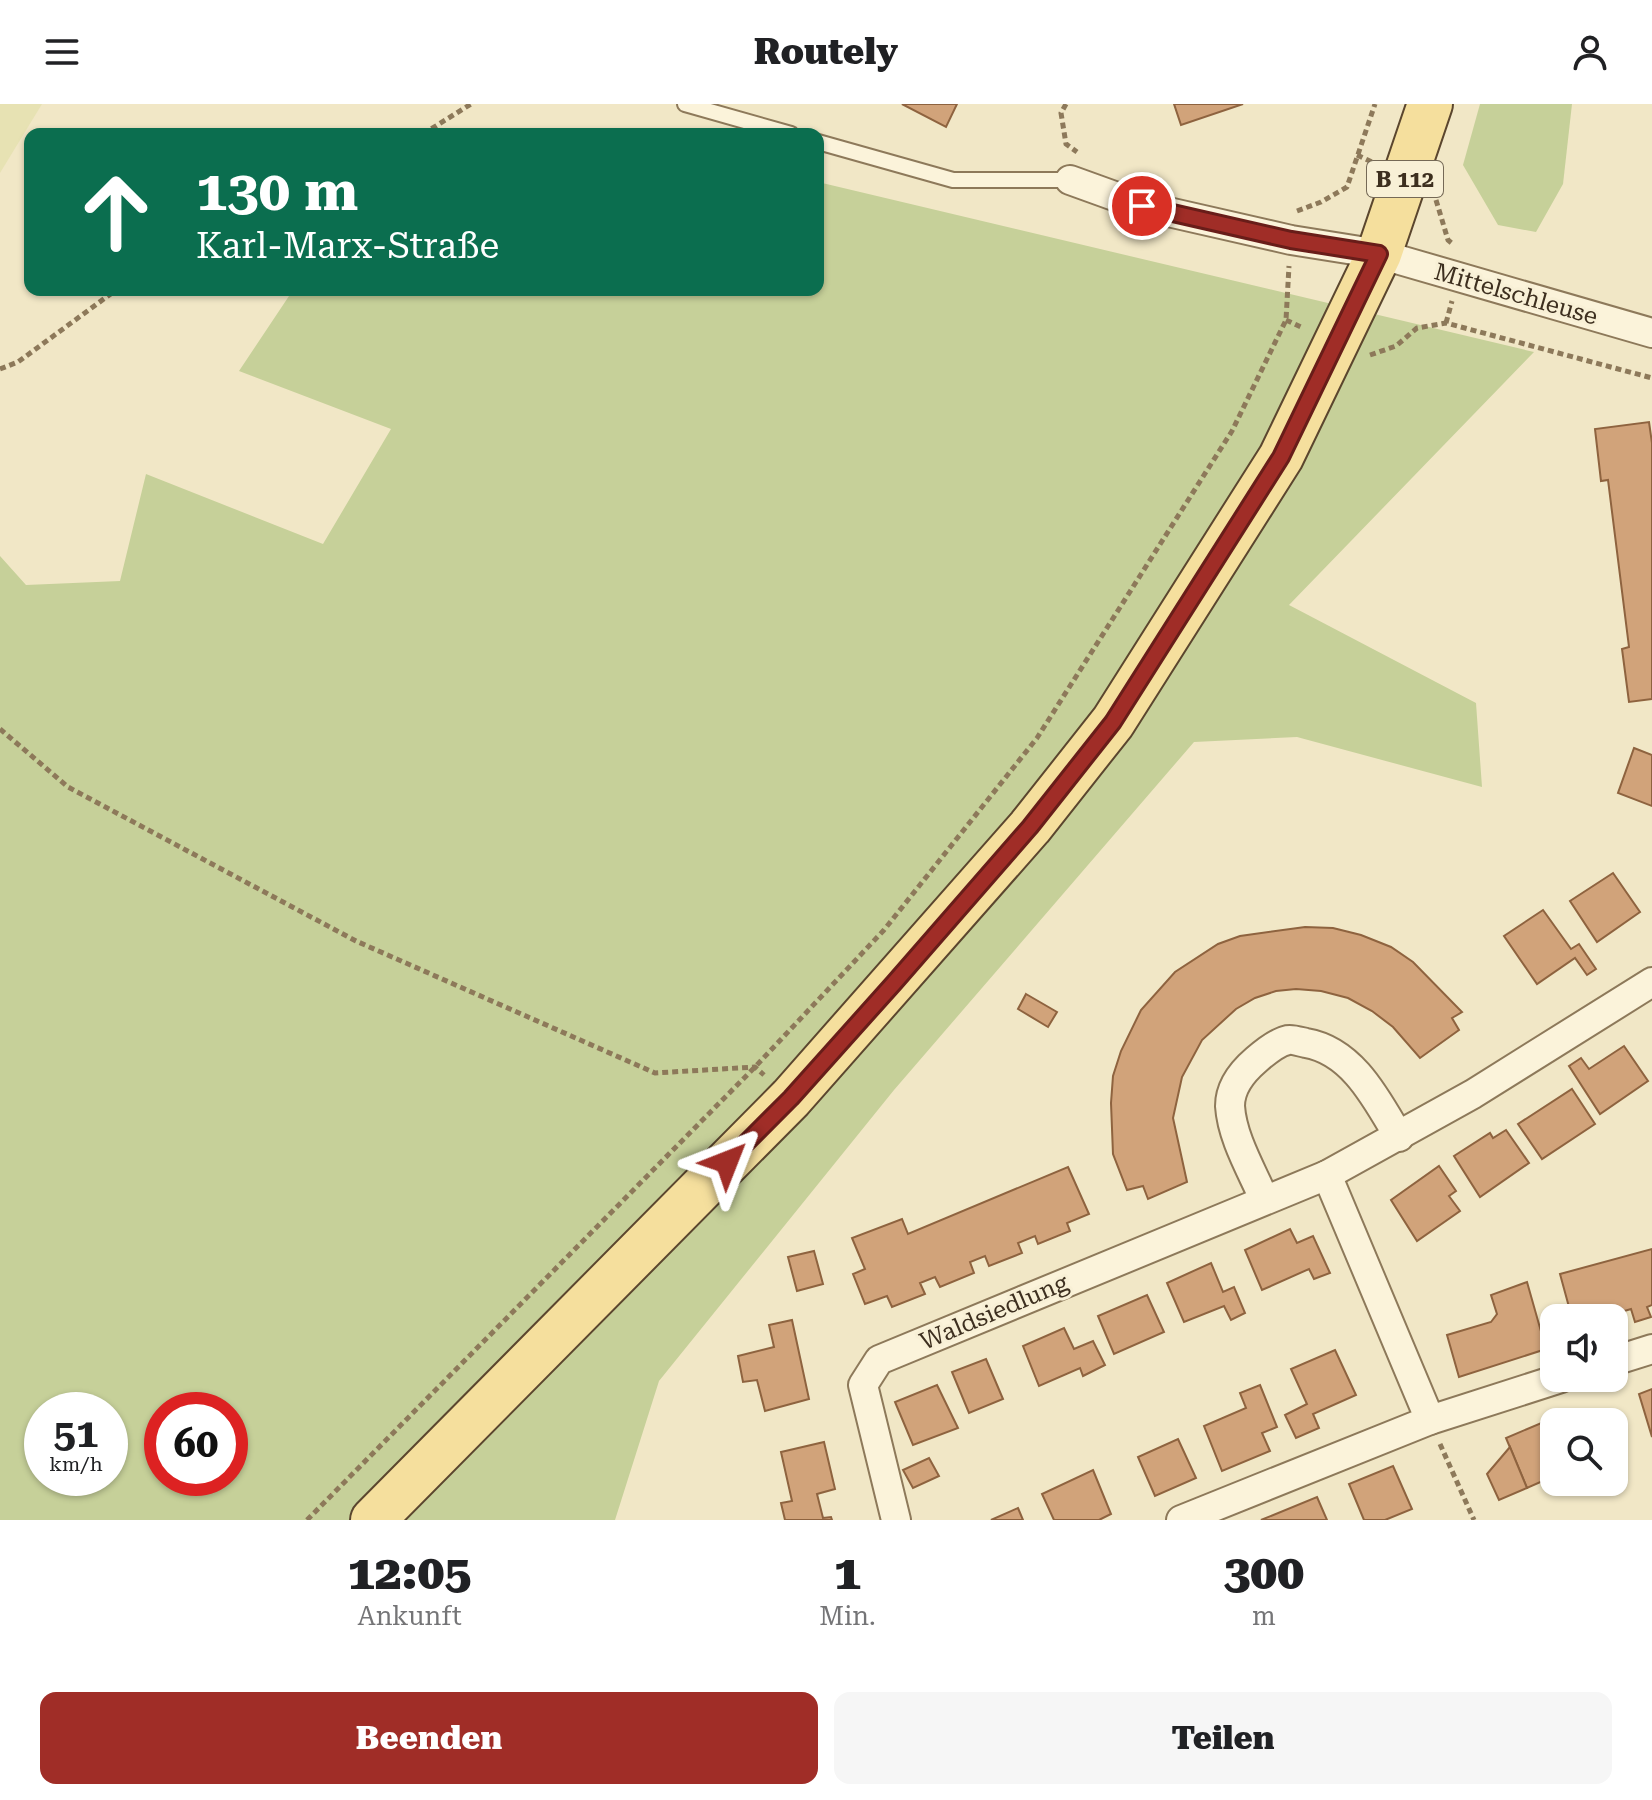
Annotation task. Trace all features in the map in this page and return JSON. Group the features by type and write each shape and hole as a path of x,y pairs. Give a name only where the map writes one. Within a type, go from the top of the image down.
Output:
{"main road":[{"name":"B 112","path":"373,1520 791,1098 1030,827 1113,722 1281,457 1379,254 1430,104"}],"street":[{"name":"Mittelschleuse","path":"1077,168 1142,206 1291,240 1379,254 1652,333"},
{"name":"Waldsiedlung","path":"896,1520 863,1385 879,1360 1327,1175 1473,1094 1652,982"},
{"path":"1264,1199 1233,1127 1230,1104 1233,1086 1249,1066 1264,1053 1288,1040 1320,1045 1347,1063 1369,1087 1399,1137"},
{"path":"1327,1175 1430,1420"},
{"path":"1628,1357 1652,1349"},
{"path":"1181,1520 1430,1420 1540,1385"}],"lane":[{"path":"685,104 770,128"},
{"path":"824,144 953,180 1077,168"}],"path":[{"path":"433,128 471,104"},
{"path":"1066,104 1061,113 1066,144 1077,168"},
{"path":"1286,210 1300,211 1347,187 1375,104"},
{"path":"1357,155 1434,193 1448,240 1457,247"},
{"path":"307,1520 755,1067 884,930 1037,738 1232,431 1286,320 1291,240 1300,211"},
{"path":"0,369 18,362 108,296"},
{"path":"1286,320 1367,356 1396,346 1417,328 1446,323 1652,378"},
{"path":"0,729 68,787 356,941 655,1073 727,1069"},
{"path":"1430,1420 1474,1520"}],"shaded area":[{"path":"0,104 42,104 27,128 24,128 24,134 0,173"}],"green space":[{"path":"1480,104 1572,104 1563,184 1536,232 1498,225 1463,165"},
{"path":"824,183 1534,352 1289,605 1476,703 1482,787 1297,737 1194,742 894,1090 659,1381 615,1520 0,1520 0,556 26,585 120,581 146,474 323,544 391,429 239,371 289,296 824,296"}],"building":[{"path":"902,104 957,104 946,127"},
{"path":"1174,104 1243,104 1181,125"},
{"path":"1649,422 1652,443 1652,699 1629,702 1622,649 1629,647 1608,480 1601,481 1595,429"},
{"path":"1634,748 1652,755 1652,806 1618,793"},
{"path":"1613,873 1640,912 1597,942 1570,901"},
{"path":"1543,910 1571,949 1579,944 1596,969 1587,975 1575,958 1537,984 1504,936"},
{"path":"1305,927 1333,928 1391,947 1413,962 1462,1012 1452,1018 1459,1030 1420,1058 1393,1027 1348,998 1296,989 1255,998 1236,1009 1202,1040 1182,1077 1173,1118 1187,1182 1148,1199 1143,1186 1127,1190 1113,1154 1113,1076 1141,1010 1175,972 1218,944 1240,936"},
{"path":"1026,994 1057,1012 1048,1027 1018,1009"},
{"path":"1624,1046 1648,1081 1600,1114 1569,1066 1581,1058 1589,1069"},
{"path":"1572,1089 1595,1124 1542,1159 1518,1124"},
{"path":"1506,1130 1529,1163 1480,1197 1454,1156 1490,1133 1493,1138"},
{"path":"1439,1166 1456,1191 1449,1196 1460,1211 1417,1241 1391,1200"},
{"path":"1068,1167 1089,1214 1067,1223 1070,1231 1038,1244 1035,1236 1018,1243 1022,1253 989,1266 985,1256 970,1262 974,1273 940,1287 935,1277 920,1283 925,1294 892,1307 887,1296 865,1304 853,1274 865,1269 852,1238 902,1219 908,1234"},
{"path":"1290,1229 1297,1243 1313,1236 1330,1273 1314,1279 1309,1269 1262,1290 1245,1250"},
{"path":"1652,1249 1652,1305 1647,1307 1651,1317 1635,1322 1628,1304 1568,1304 1560,1274"},
{"path":"814,1251 823,1284 797,1291 788,1257"},
{"path":"1211,1263 1223,1292 1234,1287 1245,1313 1231,1320 1224,1306 1184,1322 1167,1283"},
{"path":"1527,1282 1540,1328 1540,1351 1459,1377 1447,1335 1491,1322 1497,1314 1491,1295"},
{"path":"1147,1295 1164,1332 1114,1354 1098,1316"},
{"path":"792,1320 809,1399 765,1411 757,1380 743,1382 738,1356 774,1347 769,1325"},
{"path":"1064,1328 1074,1349 1093,1341 1105,1365 1083,1376 1080,1368 1039,1386 1023,1346"},
{"path":"1335,1350 1356,1395 1313,1414 1319,1428 1296,1438 1285,1415 1307,1404 1291,1369"},
{"path":"986,1359 1003,1399 969,1413 952,1372"},
{"path":"937,1385 958,1428 913,1445 895,1402"},
{"path":"1260,1385 1277,1427 1262,1433 1270,1451 1222,1471 1204,1426 1246,1408 1240,1393"},
{"path":"1652,1389 1652,1437 1639,1394"},
{"path":"1540,1424 1540,1482 1527,1488 1506,1438"},
{"path":"1178,1439 1196,1478 1155,1496 1138,1457"},
{"path":"824,1442 835,1489 817,1494 823,1518 831,1517 832,1520 785,1520 781,1503 792,1501 781,1452"},
{"path":"1510,1447 1527,1488 1499,1500 1487,1474"},
{"path":"929,1458 939,1476 913,1488 903,1470"},
{"path":"1393,1466 1412,1509 1385,1520 1364,1520 1349,1484"},
{"path":"1093,1470 1111,1514 1099,1520 1054,1520 1042,1494"},
{"path":"1317,1497 1327,1520 1261,1520"},
{"path":"1018,1508 1023,1520 991,1520"}],"route":[{"path":"727,1162 791,1098 894,983 1030,827 1113,722 1281,457 1379,254 1291,240 1142,206"}]}
